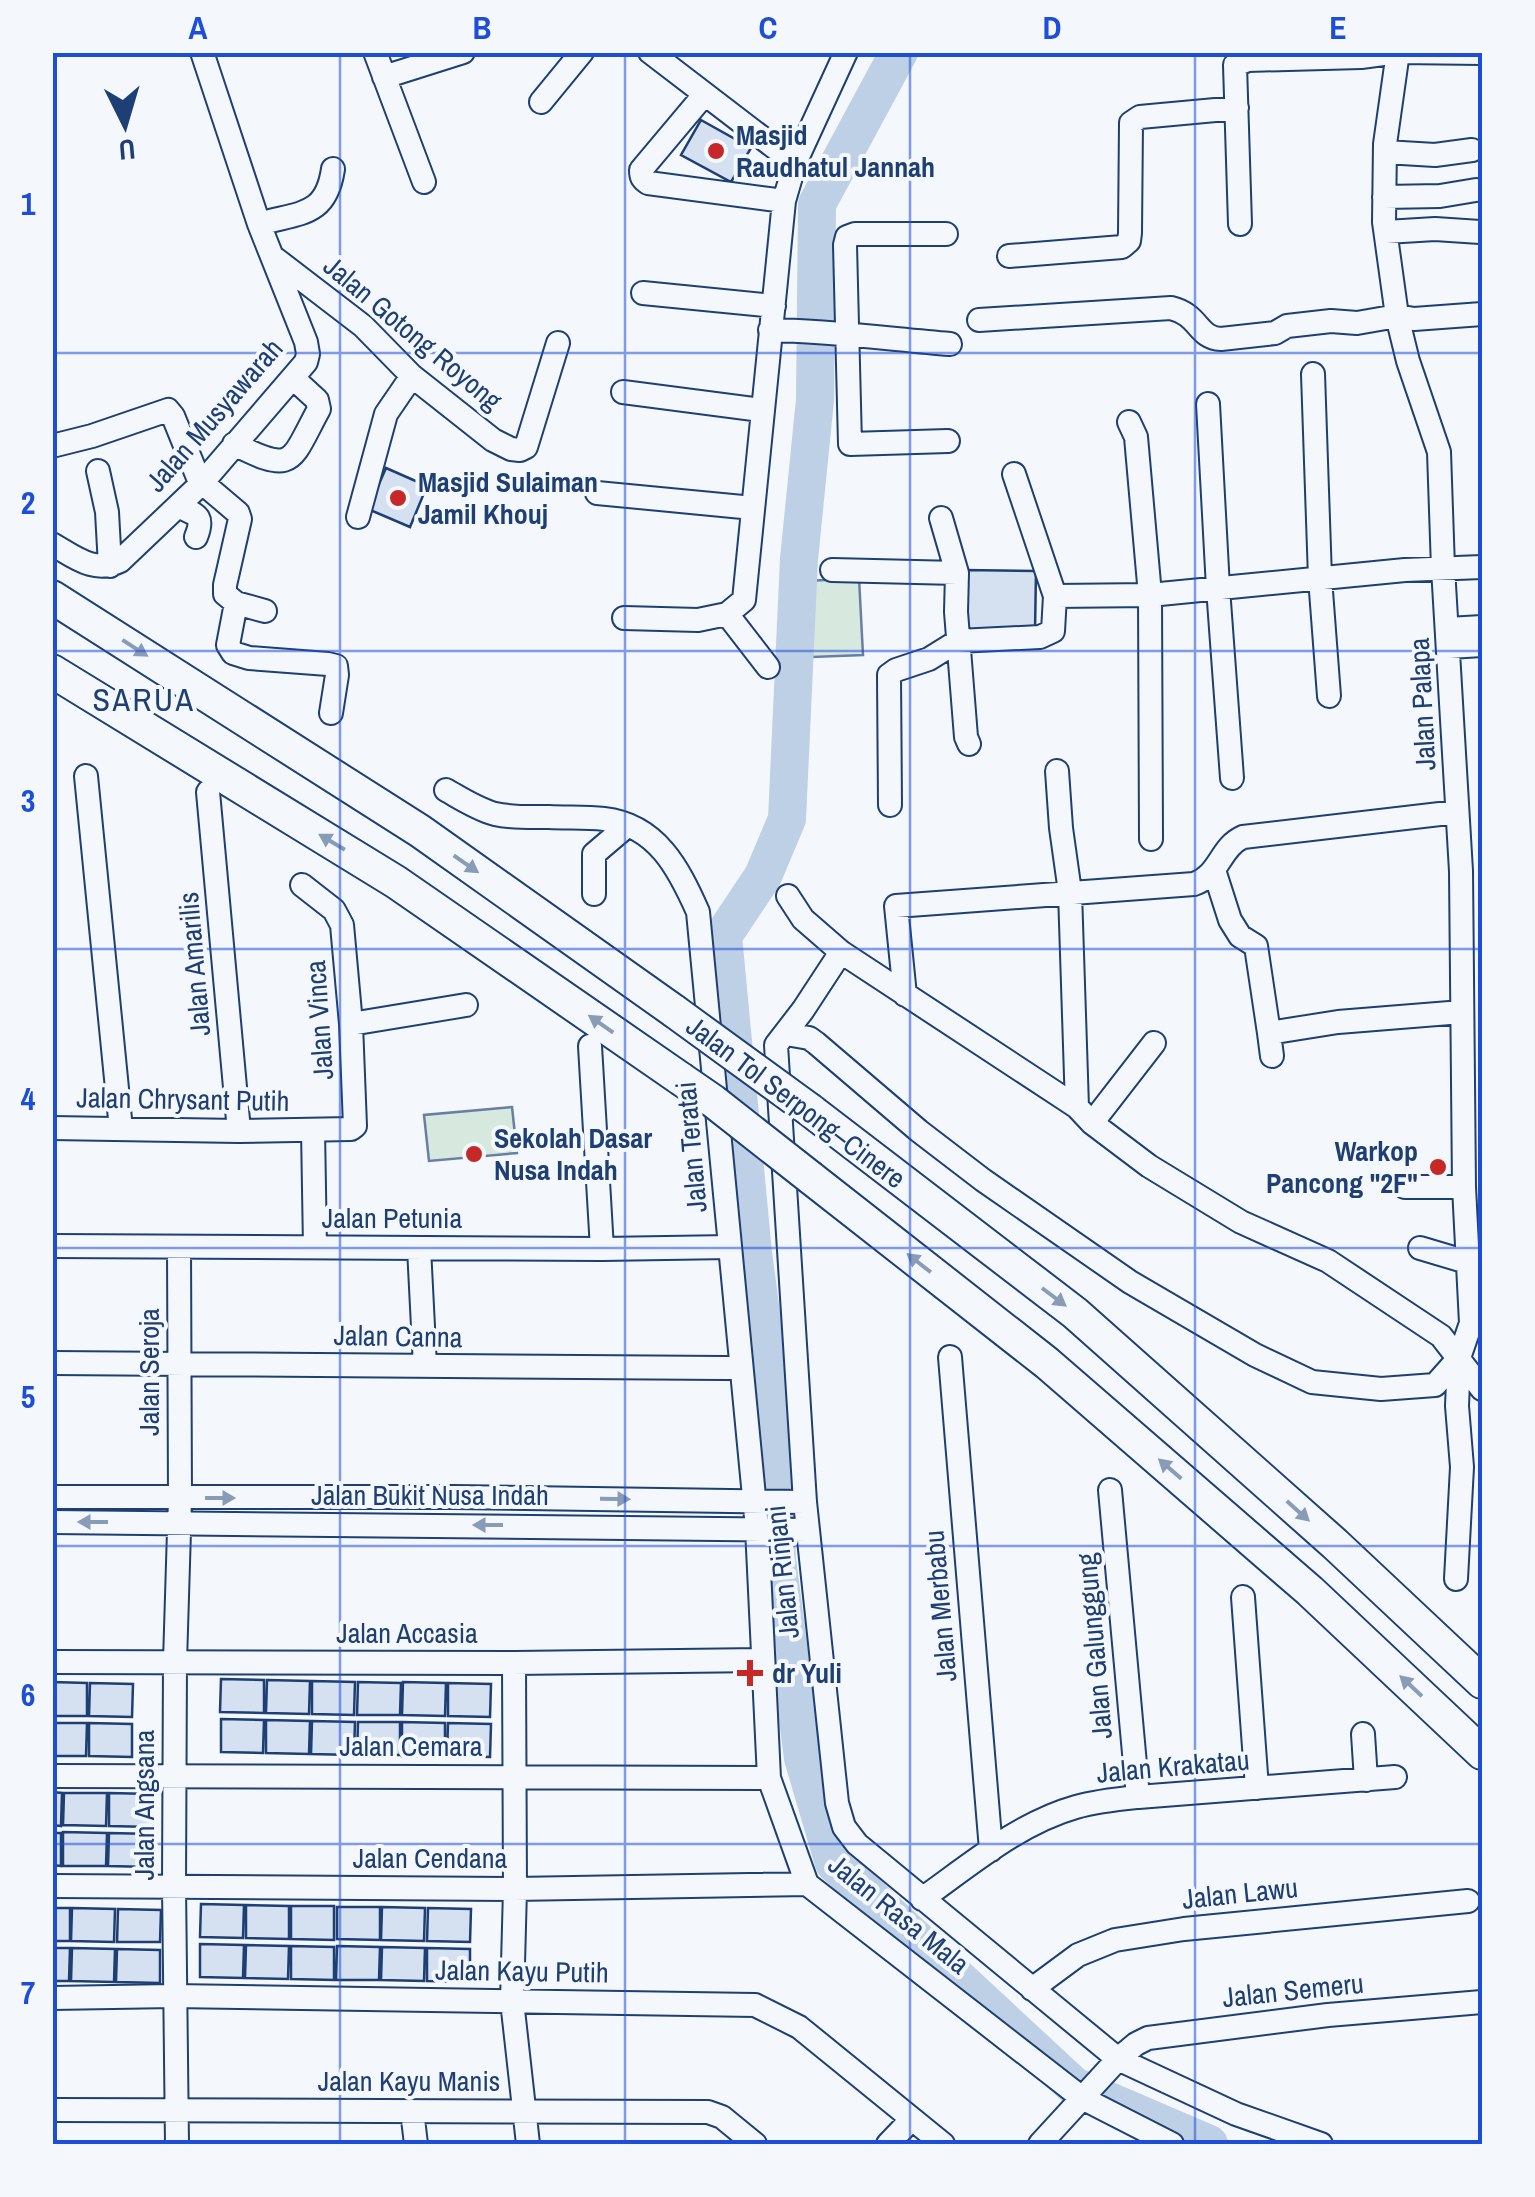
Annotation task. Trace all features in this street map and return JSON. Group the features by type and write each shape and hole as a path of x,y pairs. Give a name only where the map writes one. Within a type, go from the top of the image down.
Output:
{"highway":[{"name":"Jalan Tol Serpong–Cinere","path":"52,597 420,831 810,1110 1075,1312 1335,1544 1482,1682"},
{"name":"Jalan Tol Serpong–Cinere","path":"52,672 396,882 712,1101 1047,1363 1310,1591 1482,1753"}],"street":[{"path":"375,52 424,182"},
{"path":"384,77 463,52"},
{"path":"541,102 582,52"},
{"path":"650,52 795,163"},
{"path":"1240,224 1235,59 1361,57 1398,52 1482,53"},
{"name":"Jalan Palapa","path":"1398,52 1385,152 1386,232 1397,316 1417,392 1439,452 1458,812 1472,871 1462,1012 1464,1187 1476,1288 1471,1324 1459,1358 1457,1406 1462,1467 1456,1579"},
{"name":"Jalan Musyawarah","path":"110,566 139,544 202,482 293,378 308,354 260,224 208,54"},
{"path":"624,618 698,620 727,614 744,600 761,410 781,330 774,306 784,201 795,163 843,54"},
{"path":"704,95 641,170 644,180 784,201"},
{"path":"1008,256 1122,247 1129,241 1130,232 1131,124 1140,117 1237,108"},
{"path":"1385,152 1435,155 1472,150"},
{"path":"260,224 315,208 326,198 333,169"},
{"path":"1384,196 1440,196 1476,190"},
{"path":"1386,232 1480,232"},
{"path":"946,234 847,236 836,333 850,444 948,442"},
{"name":"Jalan Gotong Royong","path":"273,257 363,326 412,376 502,446 520,450 526,447 558,343"},
{"path":"643,293 774,306"},
{"path":"978,320 1171,308 1185,312 1213,339 1275,333 1287,326 1330,321 1356,323 1397,316 1414,319 1482,314"},
{"path":"781,330 950,344"},
{"path":"1313,374 1320,578 1330,696"},
{"path":"358,517 386,414 412,376"},
{"path":"234,444 263,459 279,462 292,456 318,409 317,400 293,378"},
{"path":"623,392 761,410"},
{"path":"1208,404 1232,778"},
{"path":"52,446 168,410 202,482 240,518 225,594 236,603 265,611"},
{"path":"1129,422 1136,438 1150,595 1151,839"},
{"path":"52,544 90,565 110,566 108,512 98,471"},
{"path":"890,805 888,676 930,659 958,641 1040,637 1054,630 1056,596 1014,474"},
{"path":"597,493 753,508"},
{"path":"178,506 199,519 196,538"},
{"path":"940,518 957,573 958,641 966,737 970,744"},
{"path":"1056,596 1150,595 1482,567"},
{"path":"832,570 957,573"},
{"path":"236,603 228,645 232,653 336,666 331,712"},
{"path":"727,614 768,667"},
{"path":"1449,638 1482,627"},
{"path":"1449,638 1482,645"},
{"path":"1057,771 1070,892 1085,1115"},
{"path":"86,776 121,1129"},
{"name":"Jalan Teratai","path":"446,790 475,807 507,816 604,818 628,825 646,834 670,857 698,912 757,1500"},
{"name":"Jalan Amarilis","path":"208,792 239,1131"},
{"path":"906,996 896,906 1194,884 1209,877 1233,842 1243,837 1458,812"},
{"path":"594,894 594,854 628,825"},
{"path":"1214,870 1230,920 1240,936 1256,946 1270,1044 1338,1022 1462,1012"},
{"name":"Jalan Vinca","path":"302,885 340,916 355,1126 313,1130"},
{"path":"788,896 803,919 841,952 1085,1115 1149,1166 1240,1222 1328,1261 1442,1336 1482,1389"},
{"path":"841,952 786,1034 809,1038 983,1180 1130,1282 1255,1355 1312,1382 1381,1389 1435,1385 1459,1358"},
{"path":"350,1024 466,1005"},
{"name":"Jalan Rinjani","path":"786,1034 776,1046 802,1502 837,1803 844,1827 858,1844 1032,1989 1113,2064 1321,2144"},
{"path":"1085,1115 1154,1043"},
{"path":"590,1046 602,1249"},
{"name":"Jalan Chrysant Putih","path":"52,1128 313,1130"},
{"path":"313,1130 315,1247"},
{"path":"1405,1187 1464,1187"},
{"name":"Jalan Petunia","path":"52,1246 730,1247"},
{"name":"Jalan Seroja","path":"179,1246 180,1498"},
{"path":"1420,1248 1472,1247"},
{"path":"418,1248 424,1366"},
{"name":"Jalan Merbabu","path":"950,1357 990,1850"},
{"name":"Jalan Canna","path":"52,1362 742,1366"},
{"name":"Jalan Galunggung","path":"1110,1490 1138,1797"},
{"name":"Jalan Bukit Nusa Indah","path":"52,1497 802,1502"},
{"name":"Jalan Angsana","path":"177,2144 174,1776 180,1498"},
{"name":"Jalan Rasa Mala","path":"757,1500 769,1778 806,1884 1084,2096 1172,2144"},
{"name":"Jalan Bukit Nusa Indah","path":"52,1522 806,1530"},
{"path":"1243,1597 1257,1788"},
{"name":"Jalan Accasia","path":"52,1662 762,1660"},
{"path":"514,1663 512,2000 528,2144"},
{"path":"1362,1734 1366,1780"},
{"name":"Jalan Cemara","path":"52,1776 769,1778"},
{"name":"Jalan Krakatau","path":"922,1899 990,1850 1073,1808 1138,1797 1395,1778"},
{"name":"Jalan Cendana","path":"52,1886 515,1889 806,1884"},
{"name":"Jalan Lawu","path":"1032,1989 1078,1956 1115,1940 1184,1929 1468,1902"},
{"name":"Jalan Kayu Putih","path":"52,1998 174,1996 746,2005 763,2008 799,2027 943,2144"},
{"name":"Jalan Semeru","path":"1113,2064 1136,2044 1160,2036 1482,2002"},
{"path":"1040,2144 1113,2064"},
{"name":"Jalan Kayu Manis","path":"52,2110 715,2113 755,2144"},
{"path":"412,2111 416,2144"},
{"path":"888,2144 912,2120"}],"shaded area":[{"path":"859,578 863,655 812,657 808,581"},
{"path":"512,1107 517,1153 429,1161 424,1115"}],"building":[{"name":"Masjid Raudhatul Jannah","path":"701,120 751,148 731,182 681,155"},
{"name":"Masjid Sulaiman Jamil Khouj","path":"386,468 427,486 410,527 368,509"},
{"path":"964,570 1036,571 1035,632 963,631"},
{"path":"221,1679 264,1680 264,1713 220,1712"},
{"path":"267,1680 310,1681 309,1714 266,1713"},
{"path":"312,1681 355,1682 354,1715 312,1714"},
{"path":"52,1682 87,1683 87,1716 52,1716"},
{"path":"358,1682 401,1683 400,1715 357,1715"},
{"path":"403,1682 446,1683 445,1716 402,1715"},
{"path":"90,1683 133,1684 132,1717 89,1716"},
{"path":"448,1683 491,1684 490,1717 448,1716"},
{"path":"221,1719 264,1720 263,1753 221,1752"},
{"path":"266,1720 310,1721 309,1754 266,1753"},
{"path":"312,1721 355,1722 354,1755 311,1754"},
{"path":"358,1722 400,1722 400,1755 357,1755"},
{"path":"402,1722 445,1723 445,1756 402,1756"},
{"path":"52,1723 87,1723 86,1756 52,1756"},
{"path":"89,1723 132,1724 132,1757 89,1756"},
{"path":"448,1723 491,1724 490,1757 447,1756"},
{"path":"52,1792 62,1793 61,1826 52,1825"},
{"path":"64,1793 107,1793 106,1826 63,1825"},
{"path":"109,1793 152,1794 152,1827 109,1826"},
{"path":"63,1832 107,1833 106,1866 63,1866"},
{"path":"52,1833 61,1833 61,1866 52,1865"},
{"path":"109,1833 152,1834 151,1867 108,1866"},
{"path":"201,1904 244,1905 243,1938 200,1937"},
{"path":"246,1905 289,1906 289,1939 246,1938"},
{"path":"291,1906 334,1906 334,1940 291,1939"},
{"path":"337,1907 380,1907 380,1940 337,1939"},
{"path":"382,1907 425,1908 424,1941 381,1940"},
{"path":"52,1908 70,1908 70,1941 52,1941"},
{"path":"72,1908 115,1909 114,1942 71,1941"},
{"path":"428,1908 471,1909 470,1942 427,1941"},
{"path":"118,1909 161,1910 160,1942 117,1942"},
{"path":"200,1944 244,1945 243,1978 200,1977"},
{"path":"246,1945 289,1946 288,1979 245,1978"},
{"path":"291,1946 334,1947 334,1980 291,1979"},
{"path":"337,1946 380,1947 379,1980 336,1980"},
{"path":"382,1947 425,1948 424,1981 381,1980"},
{"path":"52,1948 70,1948 69,1981 52,1981"},
{"path":"72,1948 115,1949 114,1982 71,1981"},
{"path":"427,1948 470,1949 470,1982 427,1981"},
{"path":"117,1949 160,1950 160,1983 116,1982"}],"waterway":[{"path":"899,52 817,204 815,400 799,559 787,819 763,876 723,936 753,1253 768,1365 777,1560 803,1758 834,1863 1074,2086 1209,2144"}],"place":[{"name":"Masjid Raudhatul Jannah","path":"716,151"},
{"name":"Masjid Sulaiman Jamil Khouj","path":"398,498"},
{"name":"Sekolah Dasar Nusa Indah","path":"474,1154"},
{"name":"Warkop Pancong \"2F\"","path":"1438,1167"},
{"name":"dr Yuli","path":"750,1673"}],"district":[{"name":"SARUA","path":"144,699"}]}
